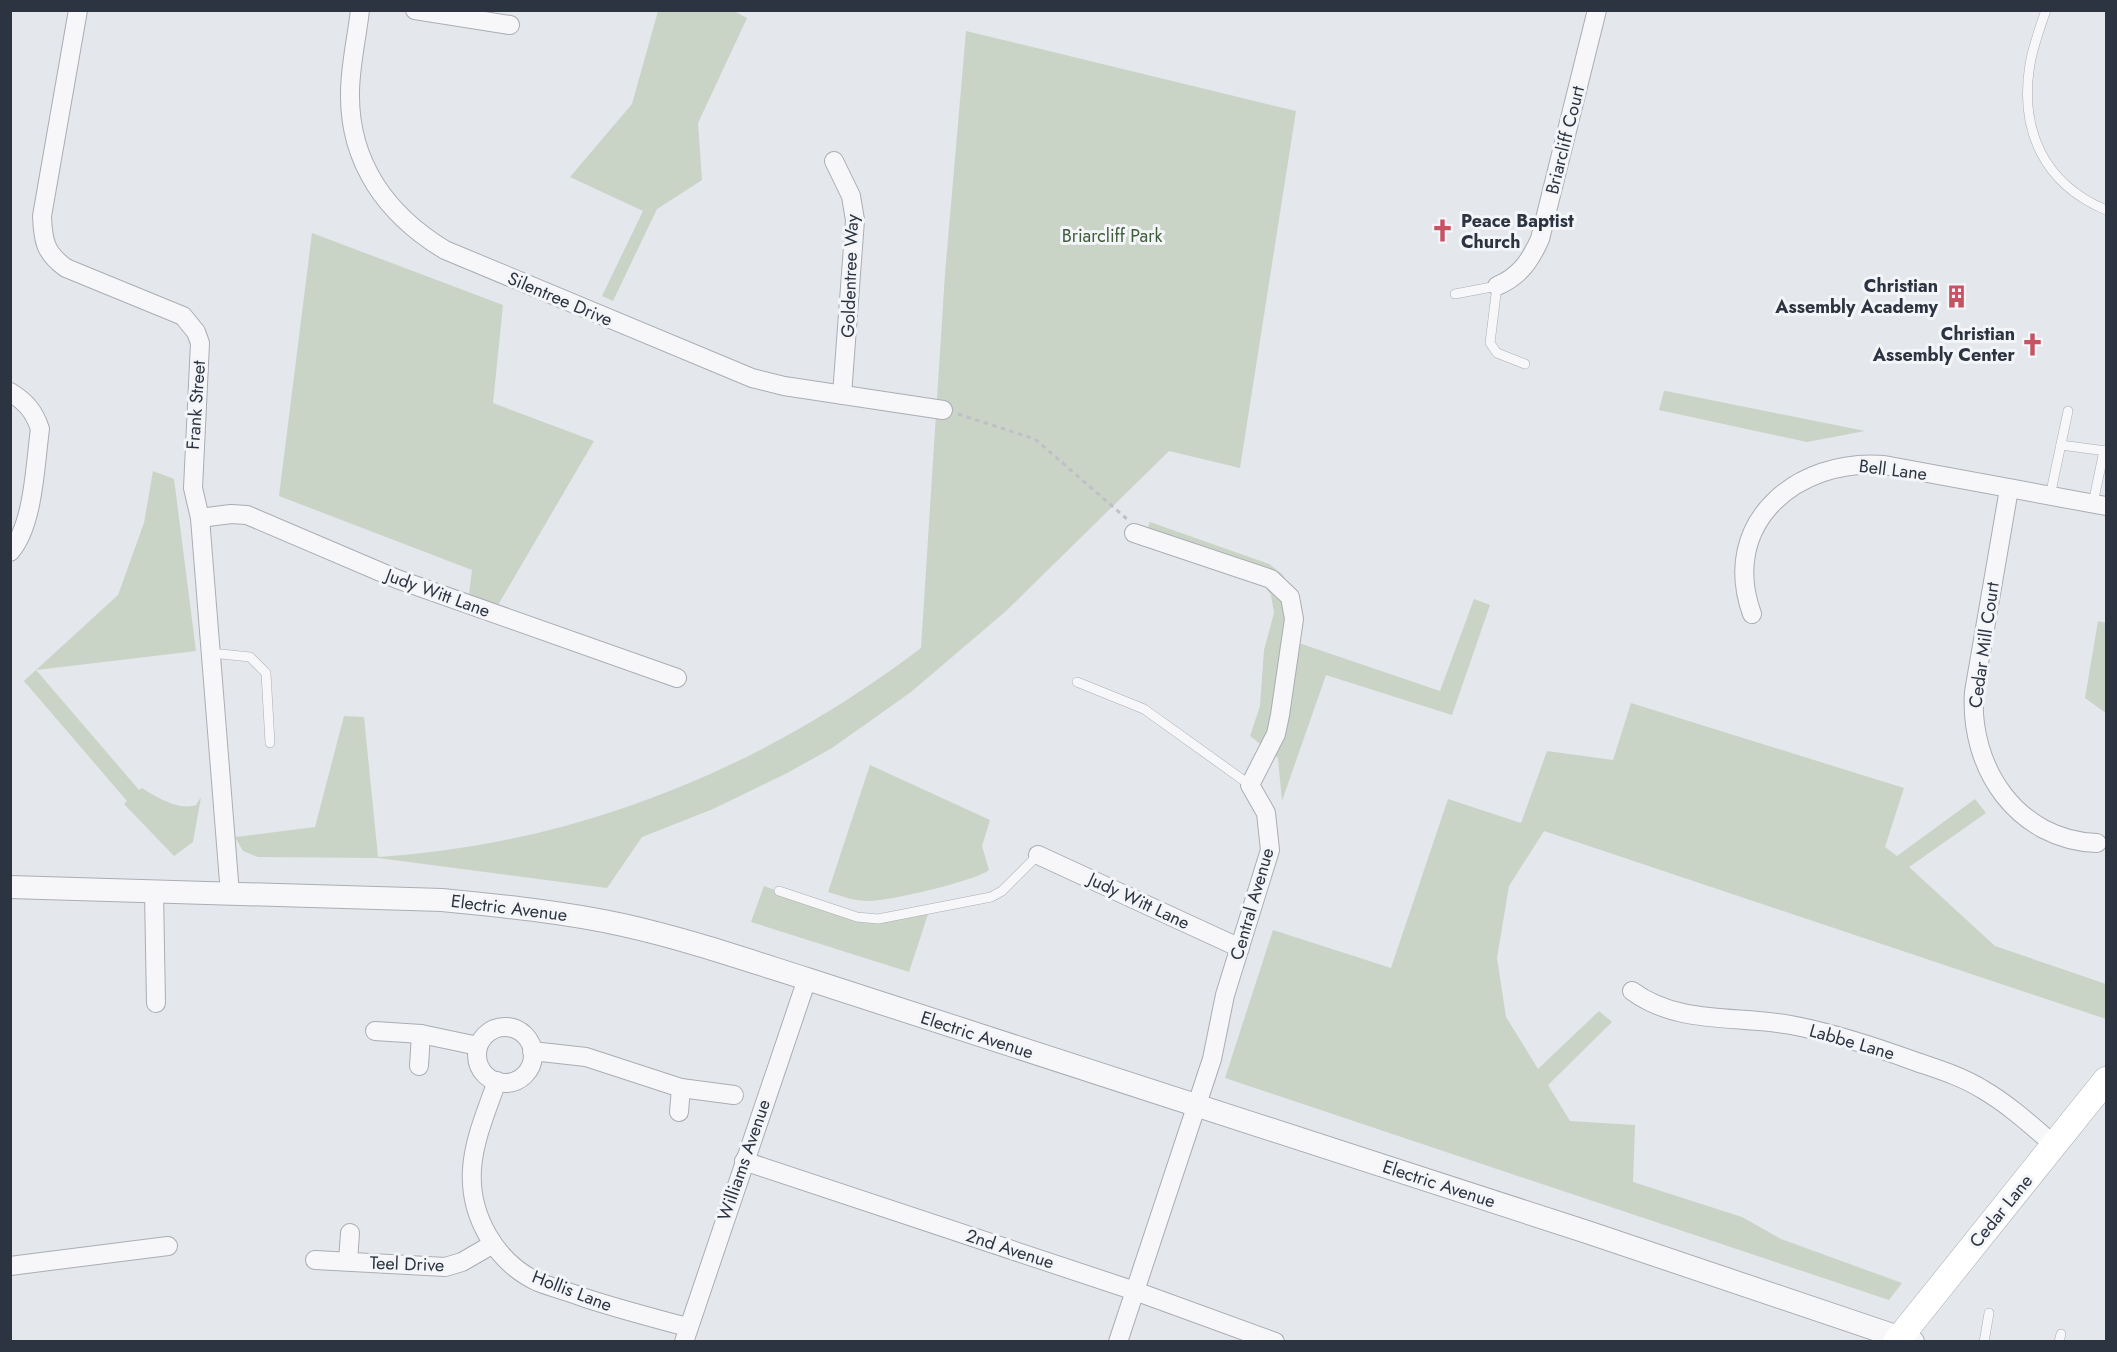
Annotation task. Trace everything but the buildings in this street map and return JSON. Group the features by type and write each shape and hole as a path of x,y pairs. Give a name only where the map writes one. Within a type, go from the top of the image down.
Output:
{"main road":[{"name":"Cedar Lane","path":"1903,1340 2106,1080"}],"street":[{"name":"Frank Street","path":"78,10 42,216 43,243 53,259 66,268 172,309 183,316 196,332 200,365 193,438 193,488 200,518 230,894"},
{"name":"Silentree Drive","path":"360,10 349,91 351,120 357,148 368,175 383,198 420,235 445,250 730,370 784,386 943,410"},
{"path":"415,10 510,25"},
{"name":"Briarcliff Court","path":"1497,286 1512,280 1521,272 1531,259 1540,239 1597,10"},
{"name":"Goldentree Way","path":"834,161 851,196 855,220 843,395"},
{"path":"10,392 24,401 36,416 40,429 28,510 17,544 10,552"},
{"name":"Bell Lane","path":"1752,614 1745,595 1743,575 1744,555 1750,536 1778,498 1815,473 1846,465 1884,465 2100,504"},
{"name":"Cedar Mill Court","path":"2009,489 1974,692 1973,710 1976,735 1991,775 2018,811 2039,828 2058,837 2097,843"},
{"name":"Judy Witt Lane","path":"200,518 231,514 247,515 397,579 677,678"},
{"path":"1134,533 1271,579 1290,597 1294,619 1276,734 1250,785"},
{"name":"Central Avenue","path":"1118,1341 1212,1059 1225,995 1270,850 1266,813 1250,785"},
{"name":"Judy Witt Lane","path":"1038,855 1240,948"},
{"name":"Electric Avenue","path":"10,887 442,900 514,906 625,926 687,941 807,979 1576,1228 1903,1340"},
{"path":"154,891 156,1004"},
{"name":"Williams Avenue","path":"687,1337 744,1161 807,979"},
{"name":"Labbe Lane","path":"1632,991 1648,1004 1666,1011 1687,1016 1770,1022 1812,1029 1867,1044 1956,1076 2006,1104 2054,1145"},
{"path":"512,1028 526,1036 532,1051 532,1060 523,1076 515,1081 497,1082 482,1071 478,1063 478,1046 488,1033 495,1029 512,1028"},
{"path":"375,1031 421,1034 478,1046"},
{"path":"419,1066 421,1034"},
{"path":"532,1051 586,1057 681,1088 734,1095"},
{"name":"Hollis Lane","path":"497,1082 475,1146 472,1169 474,1201 481,1225 493,1244 515,1267 537,1281 631,1313 687,1337"},
{"path":"679,1112 681,1088"},
{"name":"2nd Avenue","path":"744,1161 1135,1291 1275,1341"},
{"path":"348,1261 350,1233"},
{"name":"Teel Drive","path":"315,1260 445,1267 462,1262 493,1244"},
{"path":"10,1266 168,1246"}],"lane":[{"path":"2046,10 2030,62 2028,88 2032,133 2054,175 2075,194 2106,210"},
{"path":"1455,294 1497,286 1490,343 1497,353 1525,364"},
{"path":"2050,496 2068,411"},
{"path":"2061,446 2105,451 2100,504"},
{"path":"211,653 250,657 266,673 270,743"},
{"path":"1077,682 1144,709 1250,785"},
{"path":"778,891 857,917 878,919 991,897 1002,891 1038,855"},
{"path":"1984,1341 1989,1313"}],"path":[{"path":"943,410 1035,439 1133,524 1134,533"}],"green space":[{"path":"658,11 734,11 747,18 698,123 702,180 657,209 613,301 602,296 643,211 570,177 632,104"},
{"name":"Briarcliff Park","path":"966,31 1296,111 1240,468 1169,451 1006,611 911,692 832,748 789,772 713,809 642,837 607,888 378,858 258,857 243,851 235,837 315,827 344,716 364,717 378,857 452,849 525,836 596,817 665,793 732,764 797,730 860,691 921,648 945,274"},
{"path":"312,233 503,305 493,403 594,441 498,605 469,594 472,570 279,496"},
{"path":"1664,391 1865,431 1807,442 1659,410"},
{"path":"153,471 174,479 196,651 36,670 118,595 144,523"},
{"path":"1150,522 1269,564 1282,574 1291,588 1287,639 1440,691 1474,599 1490,605 1452,715 1326,675 1282,801 1278,758 1250,736 1260,706 1264,650 1274,613 1271,595 1263,584 1143,540"},
{"path":"2098,621 2106,623 2106,713 2085,698"},
{"path":"36,670 139,790 142,788 168,802 182,806 196,805 201,797 193,842 174,856 124,804 127,801 24,681"},
{"path":"1631,703 1904,788 1885,847 1897,856 1975,799 1986,813 1909,867 1995,946 2106,984 2106,1019 1544,831 1509,886 1497,958 1506,1017 1538,1069 1599,1011 1612,1022 1548,1085 1570,1121 1635,1125 1633,1182 1742,1217 1781,1239 1902,1283 1889,1300 1225,1078 1273,930 1391,968 1448,799 1521,823 1547,751 1613,760"},
{"path":"870,765 990,820 982,846 989,870 950,885 879,900 858,900 828,892"},
{"path":"764,886 843,915 866,919 931,905 909,972 751,922"}],"place":[{"name":"Peace Baptist Church","path":"1443,231"},
{"name":"Christian Assembly Academy","path":"1956,296"},
{"name":"Christian Assembly Center","path":"2033,344"}]}
